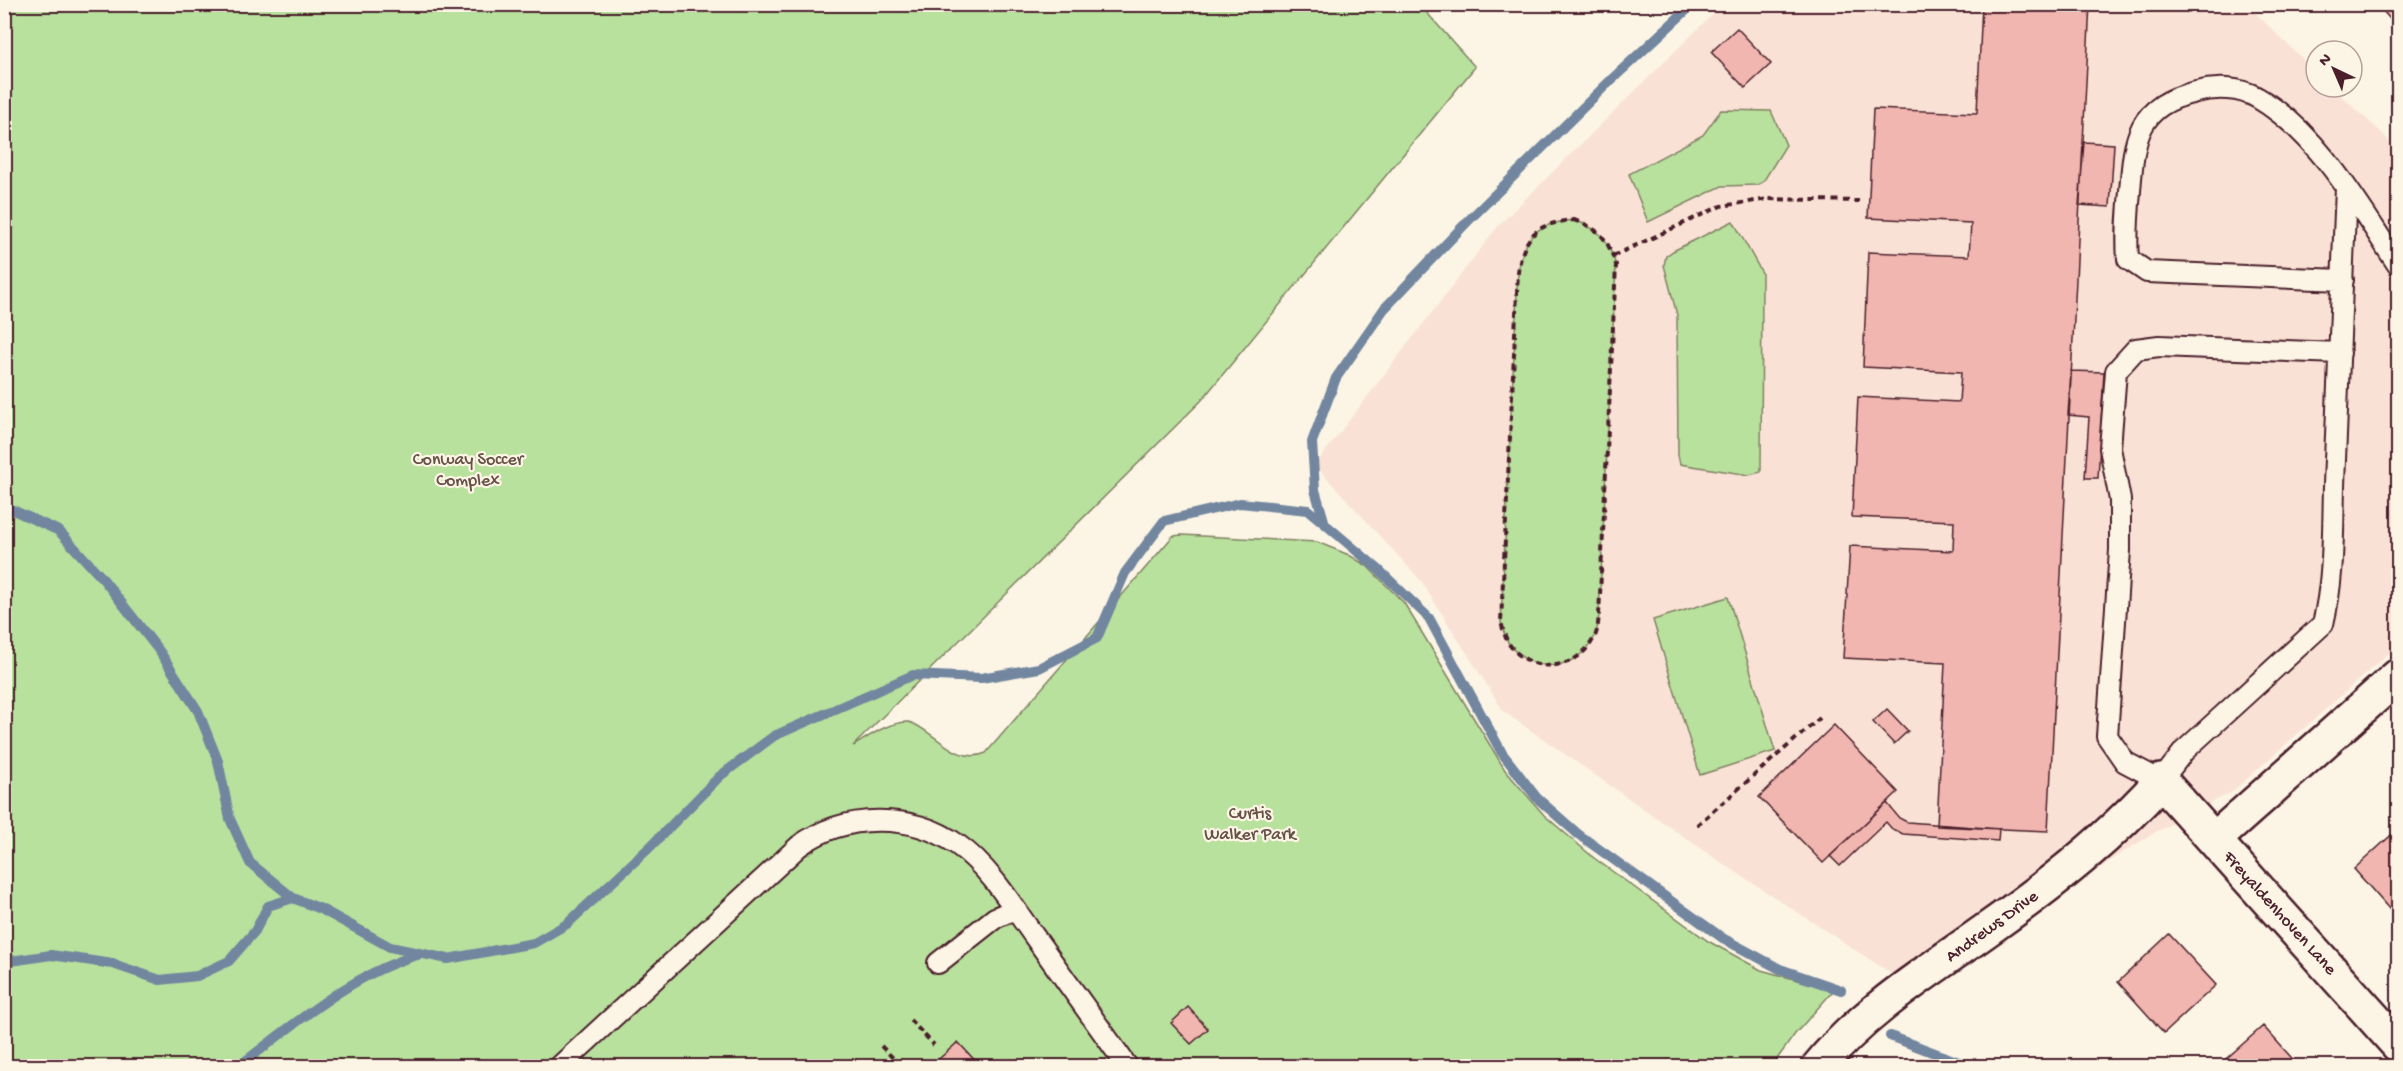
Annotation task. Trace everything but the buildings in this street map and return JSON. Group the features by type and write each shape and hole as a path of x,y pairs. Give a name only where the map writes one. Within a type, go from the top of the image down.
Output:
{"street":[{"path":"2215,839 2398,676"},
{"name":"Freyaldenhoven Lane","path":"2161,781 2398,1045"},
{"name":"Andrews Drive","path":"1819,1066 1841,1040 1889,998 2078,863 2131,815 2161,781"}],"lane":[{"path":"2343,280 2147,272 2128,260 2126,238 2133,150 2144,123 2159,106 2178,96 2209,89 2236,90 2257,97 2285,118 2301,134 2346,187 2398,265"},
{"path":"2340,353 2159,346 2136,350 2116,371 2110,448 2120,500 2120,550 2107,736 2125,762 2161,781 2184,751 2323,624 2331,583 2343,280 2346,187"},
{"path":"560,1066 799,846 810,838 834,828 889,820 924,827 958,845 972,857 1015,909 1126,1066"},
{"path":"938,963 995,918 1015,909"}],"path":[{"path":"1613,256 1721,206 1769,199 1859,201"},
{"path":"1574,220 1594,228 1610,244 1613,256 1616,265 1615,288 1596,637 1582,655 1563,665 1541,666 1522,658 1508,642 1501,622 1518,272 1522,250 1533,233 1552,222 1574,220"},
{"path":"1697,825 1820,718"},
{"path":"910,1020 934,1045"},
{"path":"881,1046 901,1066"}],"shaded area":[{"path":"1722,5 2247,5 2304,60 2304,99 2345,99 2382,133 2398,152 2398,645 2232,792 2156,832 2117,856 1924,995 1713,857 1504,712 1421,581 1315,465 1498,226"}],"green space":[{"name":"Conway Soccer Complex","path":"5,4 1420,5 1475,67 1201,401 853,746 893,724 909,722 955,751 975,756 986,753 1173,536 1317,542 1349,555 1367,566 1404,603 1505,770 1544,815 1594,858 1708,941 1761,970 1834,990 1795,1034 1772,1066 5,1066"},
{"path":"1721,110 1771,111 1786,145 1763,182 1757,185 1722,186 1648,222 1629,174 1703,135"},
{"path":"1574,220 1591,227 1602,236 1616,265 1599,615 1595,636 1576,658 1565,663 1541,665 1518,654 1509,644 1501,622 1518,272 1524,249 1534,233 1550,224"},
{"path":"1733,221 1762,273 1761,472 1749,475 1680,464 1678,455 1677,315 1664,265 1666,256 1673,251"},
{"path":"1728,597 1775,751 1700,775 1653,620"}],"waterway":[{"path":"1693,4 1610,81 1468,221 1384,309 1336,378 1312,442 1315,490 1325,524 1378,569 1429,618 1502,753 1537,798 1578,834 1724,939 1780,969 1841,990"},
{"path":"4,506 59,531 103,579 160,652 198,711 218,761 230,819 250,863 293,898 321,909 390,947 448,959 534,943 567,924 649,848 720,776 774,736 913,675 981,678 1039,668 1097,638 1125,573 1164,521 1240,503 1308,510 1325,524"},
{"path":"4,962 51,955 113,964 160,980 197,976 229,961 255,931 268,906 293,898"},
{"path":"239,1066 325,1001 371,974 421,954"},
{"path":"1890,1036 1969,1066"}],"park label":[{"name":"Curtis Walker Park","path":"1250,822"}]}
